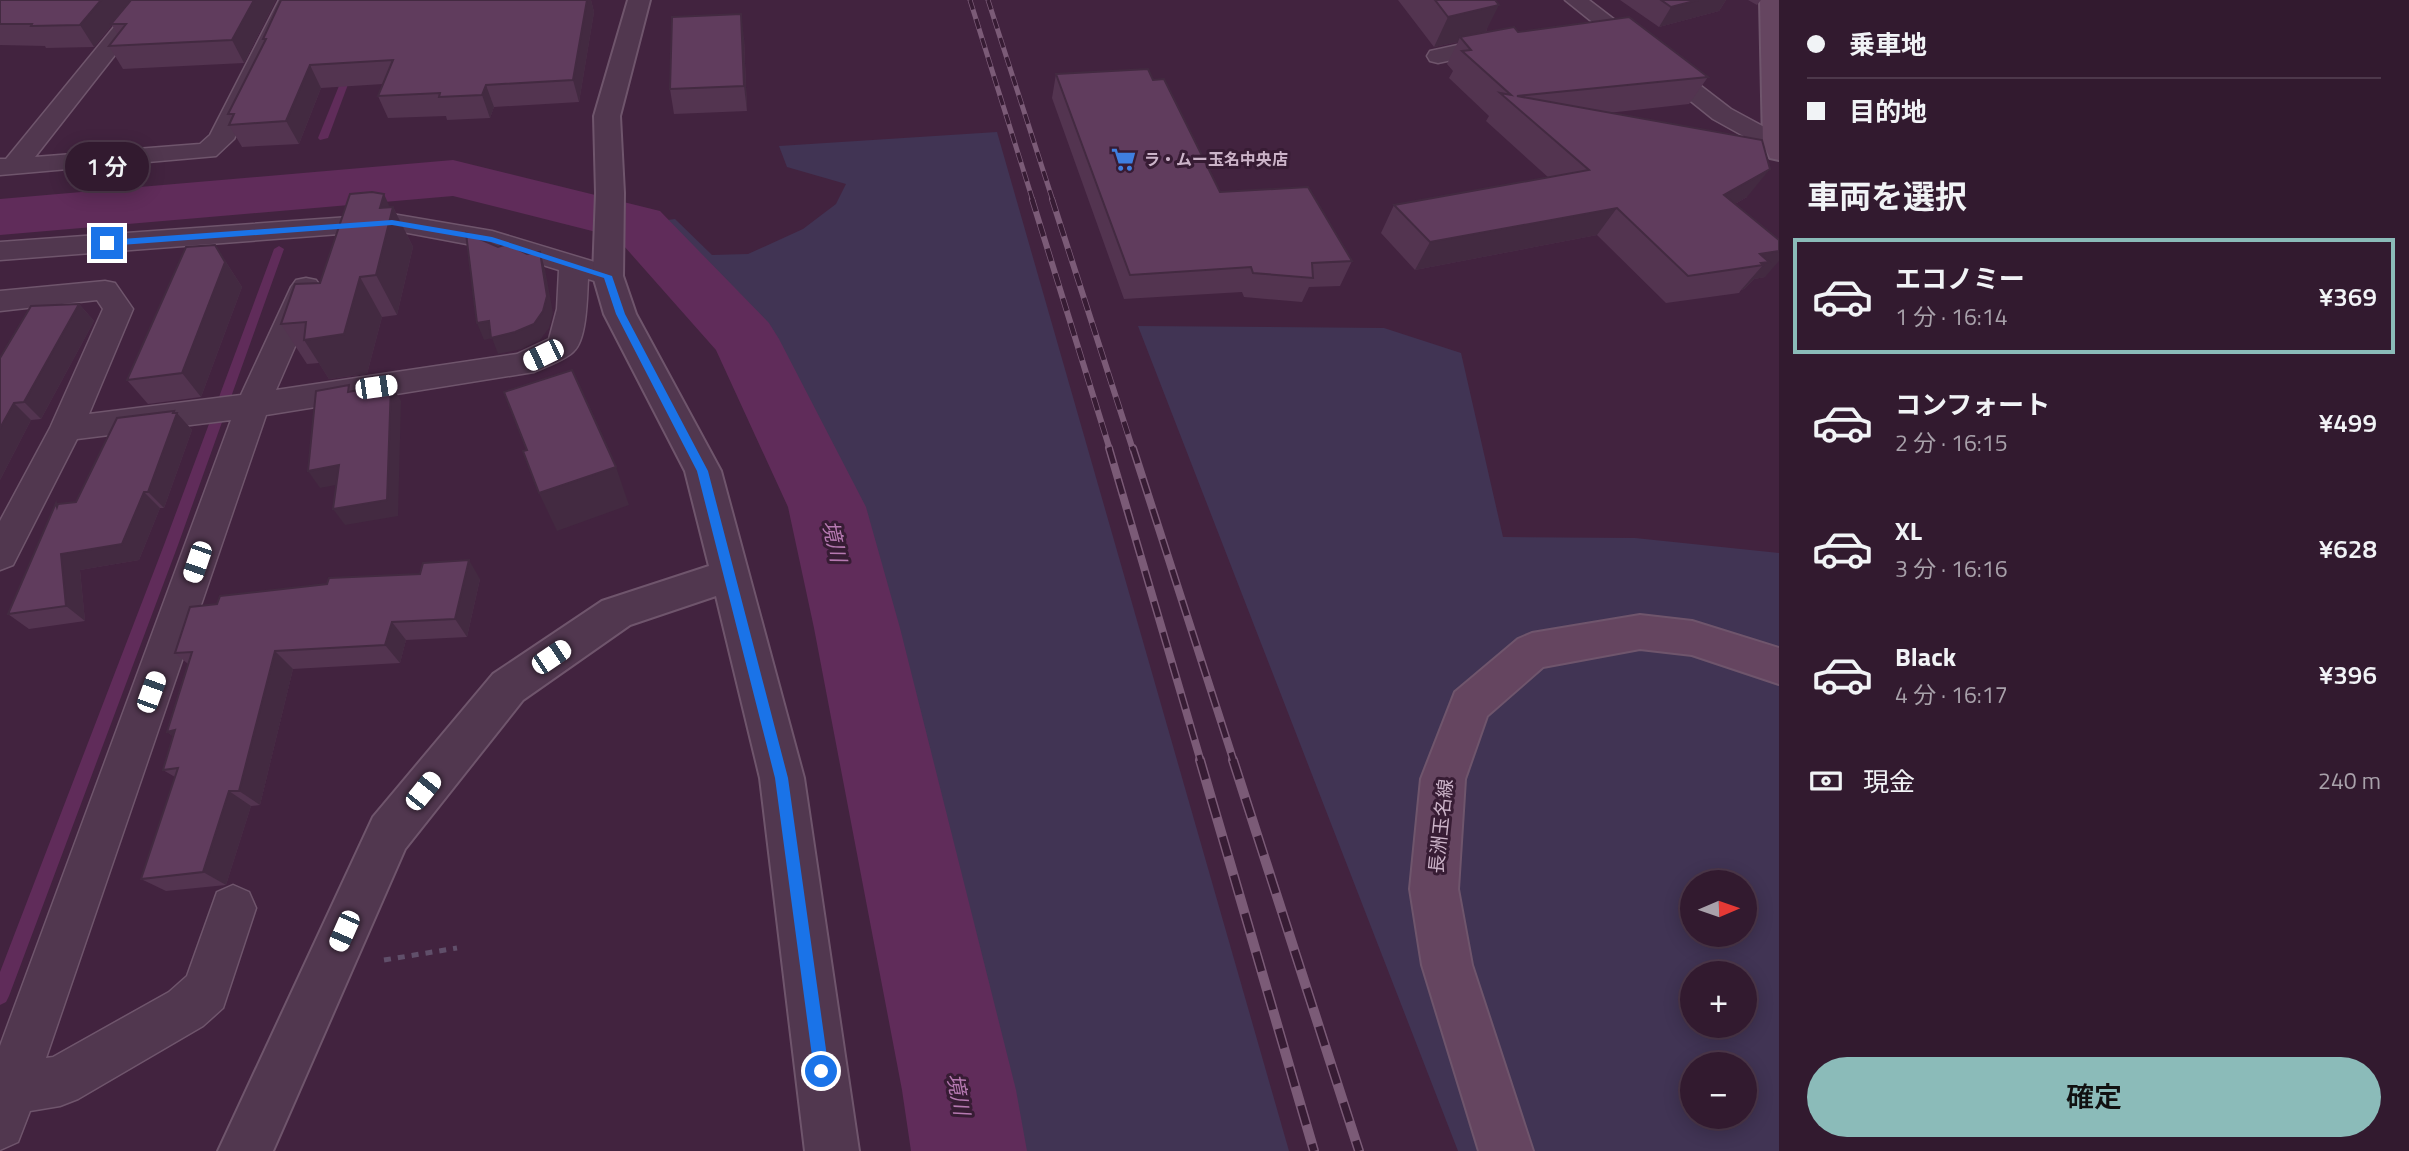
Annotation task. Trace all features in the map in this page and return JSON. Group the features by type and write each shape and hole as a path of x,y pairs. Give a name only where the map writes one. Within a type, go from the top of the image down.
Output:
{"main road":[{"path":"1771,0 1777,148"},
{"name":"長洲玉名線","path":"1506,1151 1447,965 1434,889 1443,779 1470,705 1532,651 1640,632 1692,638 1779,666"}],"street":[{"path":"7,167 148,0"},
{"path":"7,167 207,151 221,139 290,0"},
{"path":"66,428 200,413 523,364 563,345 572,309 596,266 610,193 607,116 639,0"},
{"path":"1576,0 1722,114 1777,148"},
{"path":"1572,24 1598,17"},
{"path":"1438,56 1520,38"},
{"path":"0,251 392,222 492,240 596,266 703,471 782,778 832,1151"},
{"path":"233,908 206,991 186,1009 60,1081 6,1106 10,1036 245,406 306,286"},
{"path":"0,301 105,290 118,309 66,428 0,555"},
{"path":"245,1151 389,833 508,687 616,613 730,575"}],"path":[{"path":"372,961 457,948"}],"shaded area":[{"path":"997,132 1289,1151 969,1151 959,1090 857,628 827,507 745,339 638,224 675,219 712,255 748,254 803,229 836,204 846,184 787,167 779,146"},
{"path":"1138,326 1384,328 1461,353 1503,537 1635,538 1779,553 1779,1151 1458,1151"}],"building":[{"path":"0,0 101,0 80,25 31,26 32,24 0,24"},
{"path":"131,0 254,0 232,40 109,46 126,24 111,24"},
{"path":"281,0 587,0 573,80 486,85 482,95 439,97 440,93 378,96 393,60 310,65 286,121 229,125 234,114 228,114 266,39 263,39"},
{"path":"1435,0 1495,0 1499,5 1448,17"},
{"path":"1661,0 1698,0 1671,7"},
{"path":"741,14 744,86 670,89 672,17"},
{"path":"1629,17 1708,77 1517,96 1762,140 1770,169 1724,195 1779,240 1779,251 1760,254 1769,262 1688,276 1617,208 1430,242 1394,205 1589,170 1500,93 1511,95 1462,51 1471,50 1460,37 1514,27 1518,32"},
{"path":"1148,69 1153,80 1164,79 1220,192 1308,187 1352,261 1312,263 1313,278 1253,273 1251,267 1130,275 1056,74"},
{"path":"350,194 384,194 380,208 393,207 376,275 360,277 344,334 304,340 306,322 281,324 295,284 320,283"},
{"path":"466,233 498,247 507,244 527,254 540,252 547,296 543,311 534,324 491,338 489,321 477,323"},
{"path":"215,245 225,262 182,373 127,380 186,247"},
{"path":"79,304 24,402 14,403 0,428 0,358 31,306"},
{"path":"572,370 616,467 539,493 523,451 527,450 504,392"},
{"path":"391,384 387,500 333,509 339,465 308,471 316,391 349,385 348,392"},
{"path":"174,411 173,413 177,413 148,492 144,492 122,544 61,554 66,606 8,614 56,503 57,507 58,504 76,502 117,418"},
{"path":"469,560 455,619 392,622 385,645 275,651 239,791 229,791 203,872 141,879 178,768 163,770 175,730 167,732 192,652 175,653 190,607 217,604 220,596 327,584 329,578 420,574 423,563"}],"waterway":[{"path":"323,138 349,71"},
{"name":"境川","path":"0,217 453,178 638,224 745,339 827,507 857,628 959,1090 969,1151"},
{"path":"0,996 171,545 279,249"}],"railway":[{"path":"970,0 1033,201"},
{"path":"988,0 1053,201"},
{"path":"1032,199 1110,450"},
{"path":"1052,199 1133,450"},
{"path":"1109,448 1201,762"},
{"path":"1133,448 1234,762"},
{"path":"1200,760 1314,1151"},
{"path":"1233,760 1359,1151"}],"place":[{"name":"ラ・ムー玉名中央店","path":"1124,159"}],"route":[{"path":"107,243 392,222 492,240 608,276 621,314 703,471 782,778 821,1071"}]}
